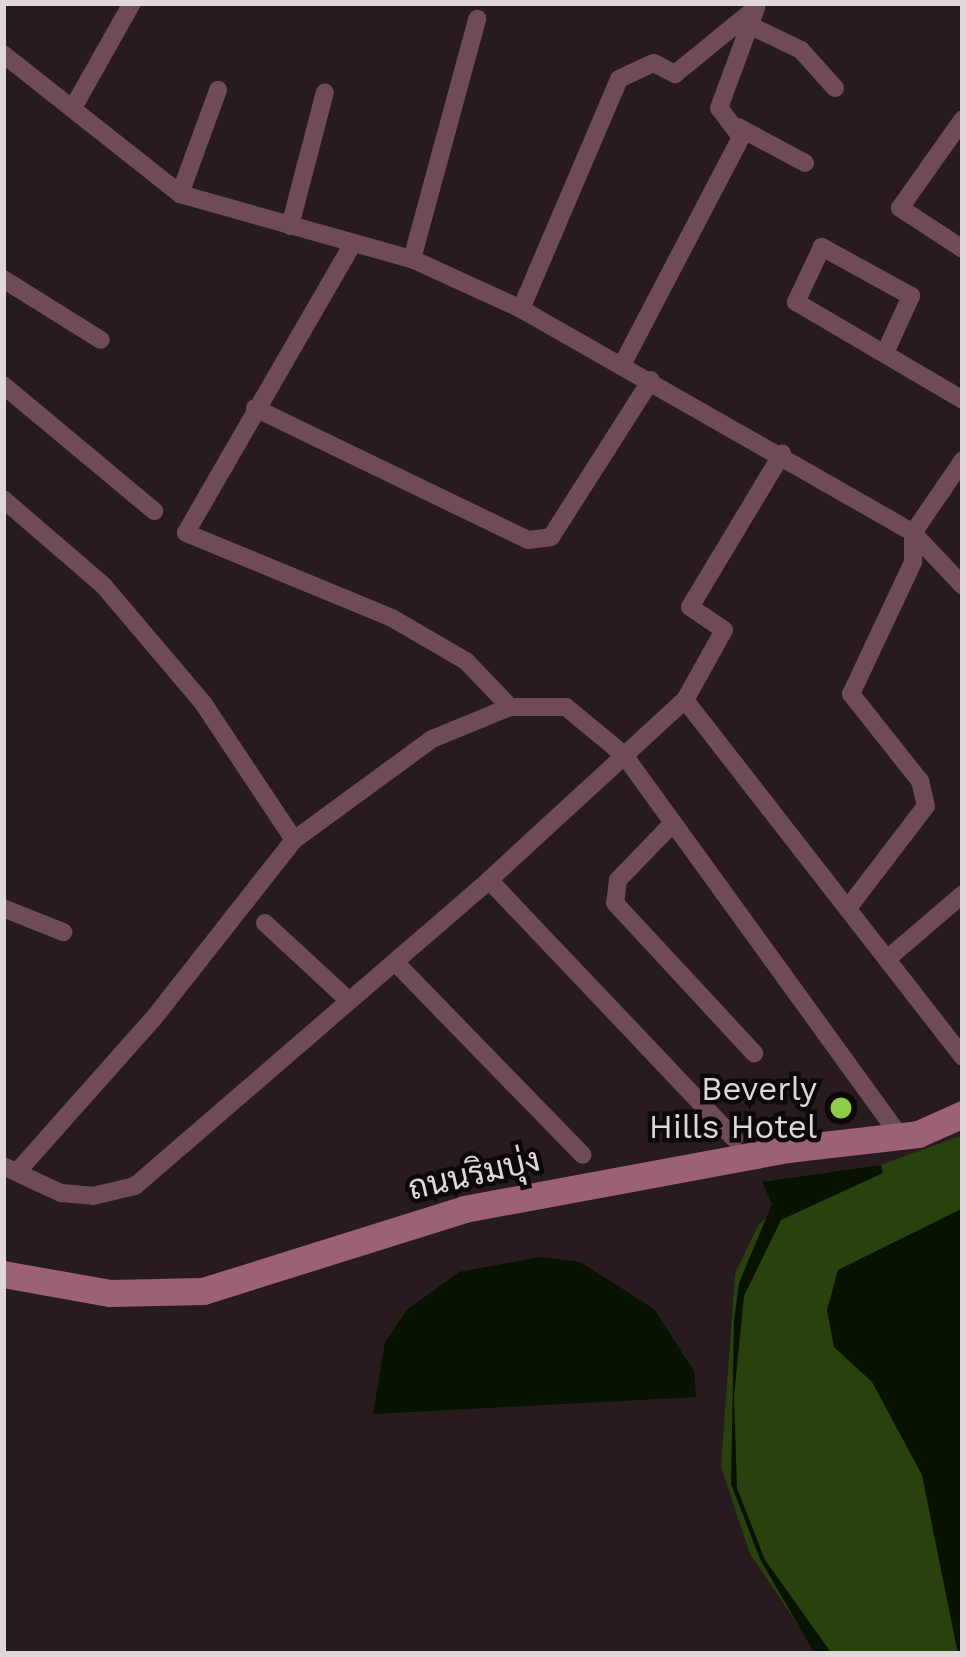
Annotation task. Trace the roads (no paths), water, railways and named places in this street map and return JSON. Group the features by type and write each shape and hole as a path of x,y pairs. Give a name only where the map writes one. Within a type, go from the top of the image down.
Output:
{"main road":[{"name":"ถนนริมบุ่ง","path":"3,1274 110,1293 203,1291 464,1209 787,1149 900,1136 963,1114"}],"street":[{"path":"74,106 132,3"},
{"path":"754,12 801,50 835,88"},
{"path":"754,12 719,108 738,128 805,163"},
{"path":"521,309 620,79 654,63 675,74 754,12"},
{"path":"412,259 477,19"},
{"path":"3,54 180,194 412,259 521,309 913,533 963,586"},
{"path":"180,194 218,90"},
{"path":"290,226 325,92"},
{"path":"963,119 900,208 963,249"},
{"path":"622,365 741,137 738,128"},
{"path":"352,245 186,533 392,618 466,661 510,707"},
{"path":"885,353 910,296 822,247 796,302 963,400"},
{"path":"3,279 101,340"},
{"path":"256,408 528,540 551,537 651,380"},
{"path":"3,385 154,512"},
{"path":"782,454 690,607 724,630 686,700 624,755 489,880 135,1186 93,1196 61,1193 10,1169 153,1019 294,840 432,739 510,707 566,707 624,755 900,1136"},
{"path":"848,908 926,806 920,781 851,694 913,562 913,533 963,460"},
{"path":"3,499 103,586 175,670 294,840"},
{"path":"686,700 963,1057"},
{"path":"673,823 617,880 615,903 754,1053"},
{"path":"489,880 734,1138"},
{"path":"887,959 963,894"},
{"path":"3,933 7,910 63,932"},
{"path":"265,923 347,999"},
{"path":"394,962 583,1155"}],"place":[{"name":"Beverly Hills Hotel","path":"841,1108"}]}
